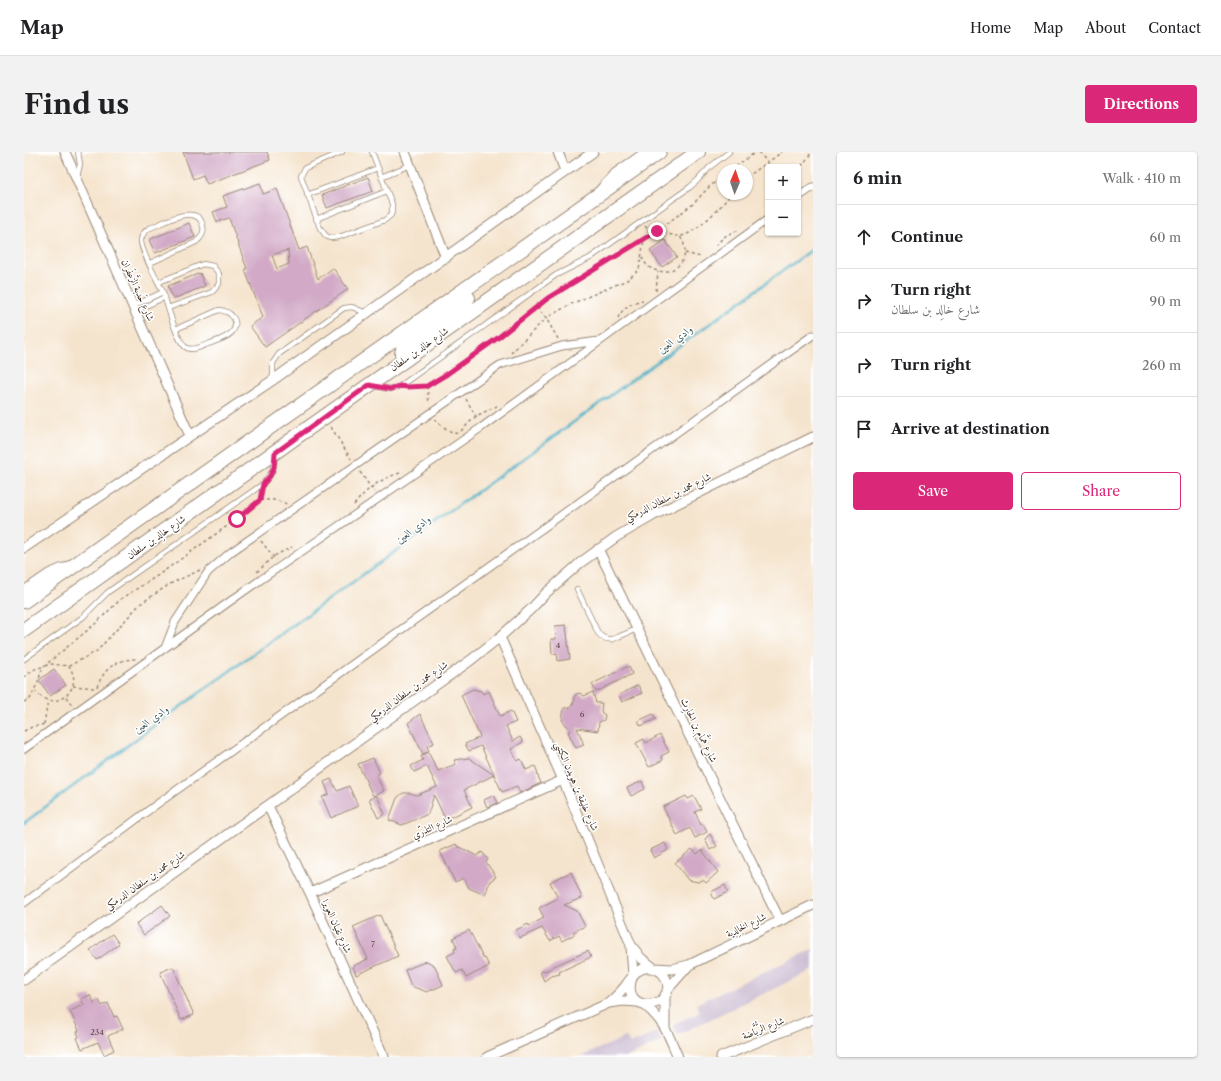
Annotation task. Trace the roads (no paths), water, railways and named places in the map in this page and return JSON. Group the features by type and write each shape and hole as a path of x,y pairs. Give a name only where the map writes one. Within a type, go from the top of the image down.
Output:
{"main road":[{"path":"24,601 659,152"},
{"name":"شارع خالِد بن سلطان","path":"24,630 698,152"},
{"path":"406,358 402,354 403,349 477,291 487,280 494,268"}],"street":[{"name":"شارع حَدبة الزَّعفَران","path":"65,152 190,436"},
{"path":"405,152 446,258"},
{"path":"558,152 565,171"},
{"path":"24,548 273,380 593,152"},
{"path":"597,196 600,189 610,177 646,152"},
{"path":"801,195 813,186"},
{"path":"24,749 280,566 482,427 765,221"},
{"path":"24,903 159,802 813,335"},
{"path":"165,648 175,622 208,572 231,552 500,365 562,346 601,341"},
{"name":"شارع محمد بن سلطان الدرمكي","path":"24,980 471,660 500,637 563,577 598,549 654,515 813,437"},
{"name":"شارع هَمَّام بن الحارِث","path":"598,549 780,921"},
{"path":"24,590 49,574 78,564"},
{"name":"شارع خليفة بن هويدن الكتبي","path":"500,637 563,780 631,945 641,958 654,968"},
{"name":"شارع التذرّي","path":"310,893 563,780"},
{"name":"شارع نقيان العويرا","path":"268,806 310,893 384,1057"},
{"name":"شارع الخالِدية","path":"654,968 672,969 689,965 813,905"},
{"name":"شارع خليفة بن هويدن الكتبي","path":"631,945 632,977"},
{"name":"شارع الخالِدية","path":"666,992 677,977 689,965"},
{"path":"609,1003 632,977 642,969 654,968 663,974 668,984 666,992 665,1027"},
{"path":"632,977 630,991 633,997 655,1014 665,1027 678,1057"},
{"path":"487,1057 609,1003 623,1001 648,1005 658,1003 666,992"},
{"name":"شارع الرُّبَّاضة","path":"721,1057 813,1019"}],"lane":[{"path":"76,178 80,164 78,152"},
{"path":"342,152 308,166 303,170 301,180 322,232 326,236 334,238 382,222 389,218 392,211 392,204 372,152"},
{"path":"369,385 390,389 400,386 556,275 590,258 642,222 690,187 710,167 729,152"},
{"path":"381,176 410,165"},
{"path":"307,195 378,168"},
{"path":"316,219 387,191"},
{"path":"150,262 200,239 204,231 204,227 200,219 192,214 187,214 147,230 142,236 142,244 165,297 168,308 180,340 184,346 194,349 226,336 234,329 234,318 225,310 220,310 176,329"},
{"path":"159,282 203,264 213,266 219,274 219,284 212,292 168,308"},
{"path":"134,309 163,292"},
{"path":"134,309 165,297"},
{"path":"273,380 273,363 277,356 340,310 344,308 352,308 368,313"},
{"path":"24,659 84,617 108,592 263,484 272,472 275,462 275,453"},
{"path":"577,589 598,633 603,638 613,640 637,629"}],"waterway":[{"name":"وادي العين","path":"24,823 151,728 813,249"}]}
